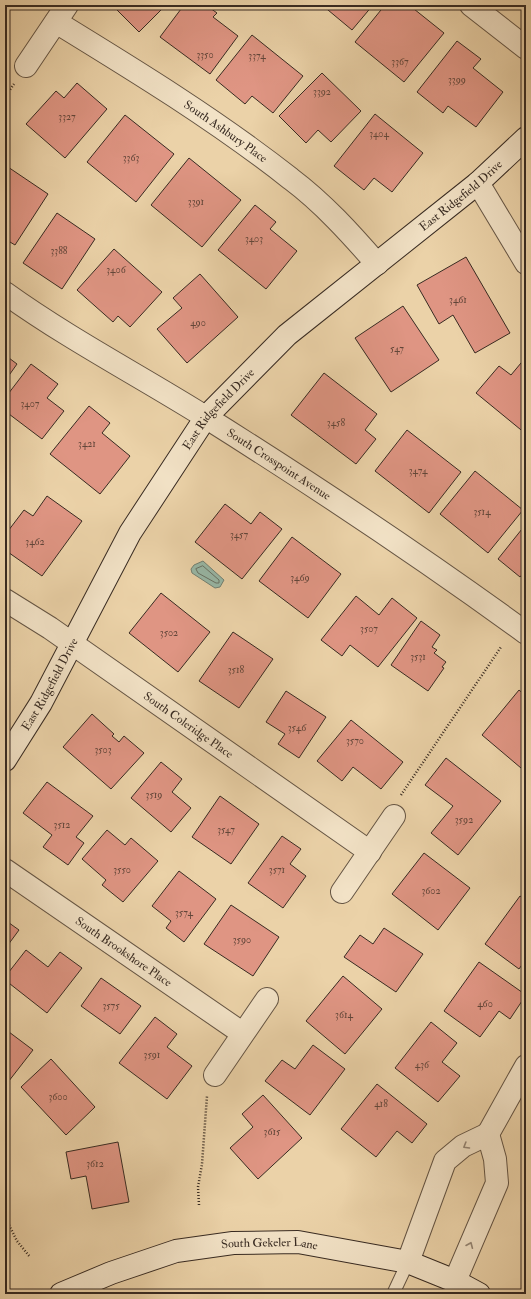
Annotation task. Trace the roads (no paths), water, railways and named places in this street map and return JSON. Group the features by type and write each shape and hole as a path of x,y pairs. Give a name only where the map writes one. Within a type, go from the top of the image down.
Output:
{"street":[{"path":"471,5 526,48"},
{"name":"South Ashbury Place","path":"22,72 62,13 292,179 344,226 377,264"},
{"name":"East Ridgefield Drive","path":"5,760 41,703 74,644 130,533 206,417 287,335 478,183 526,138"},
{"path":"478,183 526,263"},
{"name":"South Crosspoint Avenue","path":"5,293 43,320 206,417 386,535 526,633"},
{"name":"South Coleridge Place","path":"5,600 74,644 370,852"},
{"path":"342,892 370,852 397,806"},
{"name":"South Brookshore Place","path":"5,870 242,1033"},
{"path":"211,1084 242,1033 267,999"},
{"path":"408,1262 445,1161 463,1146 488,1134 524,1075"},
{"path":"453,1288 497,1182 495,1158 488,1134"},
{"name":"South Gekeler Lane","path":"61,1294 111,1273 176,1251 233,1244 298,1242 408,1262 453,1288 479,1294"}],"lane":[{"path":"393,1294 408,1262"}],"water":[{"path":"203,561 224,580 220,587 215,588 192,573 191,569 194,565"}]}
